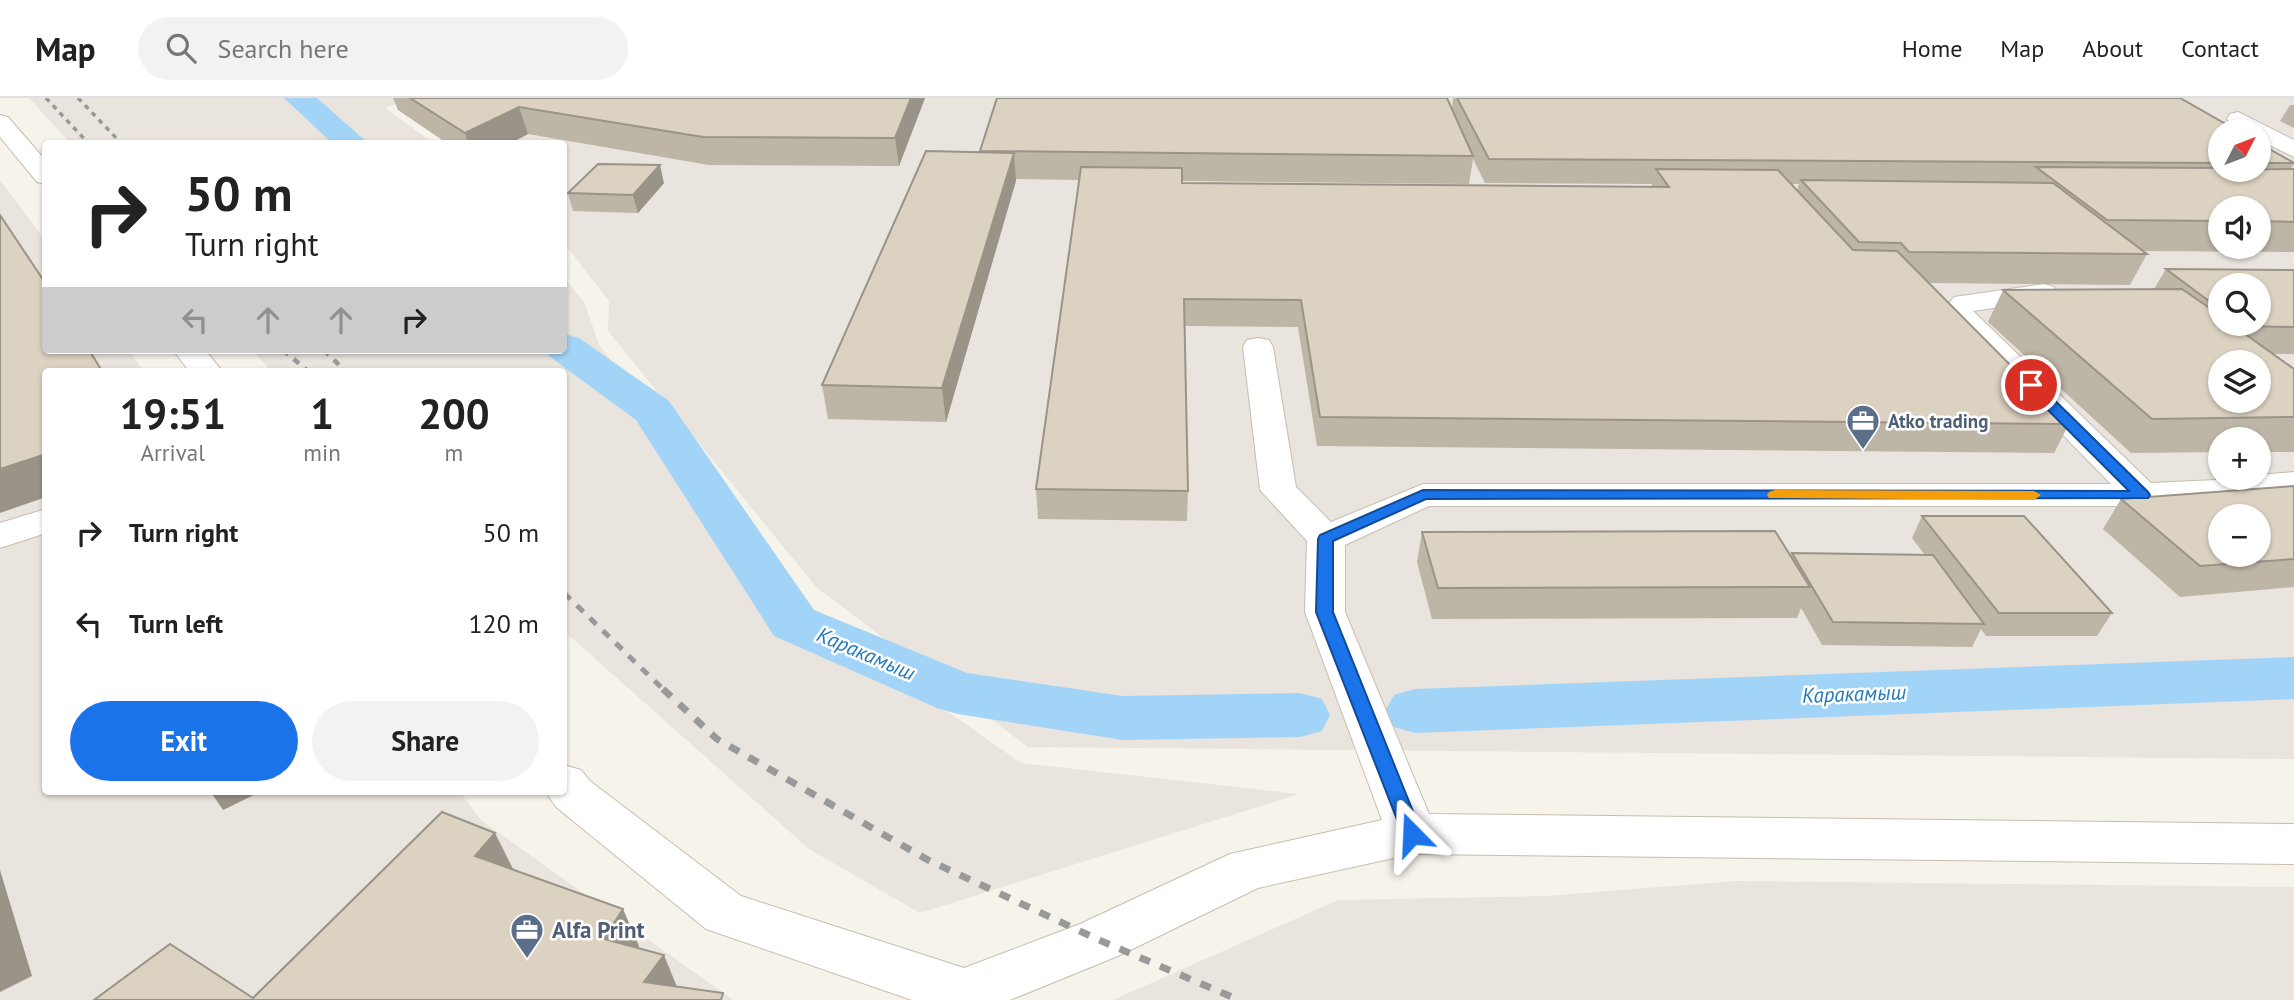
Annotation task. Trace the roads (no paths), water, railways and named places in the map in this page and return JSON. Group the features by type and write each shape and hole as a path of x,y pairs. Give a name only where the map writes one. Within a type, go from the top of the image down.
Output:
{"street":[{"path":"0,122 42,172"},
{"path":"2272,138 2294,150"},
{"path":"2044,293 1964,303 1957,312 2142,495"},
{"path":"1258,347 1278,490 1326,539 1325,612 1412,834"},
{"path":"191,354 203,368"},
{"path":"1326,539 1423,495 2142,495 2294,484"},
{"path":"0,536 42,521"},
{"path":"567,787 724,914 964,993 1099,940 1248,869 1412,834 2294,844"}],"waterway":[{"name":"Каракамыш","path":"299,98 348,140"},
{"name":"Каракамыш","path":"567,349 653,411 794,623 958,693 1123,718 1300,715"},
{"name":"Каракамыш","path":"1415,711 2294,678"}],"railway":[{"path":"46,98 85,140"},
{"path":"78,98 118,140"},
{"path":"288,354 304,368"},
{"path":"328,354 342,368"},
{"path":"567,596 665,691"},
{"path":"663,689 717,739 928,860 1099,940 1239,1000"}],"place":[{"name":"Atko trading","path":"1863,451"},
{"name":"Alfa Print","path":"527,960"}]}
